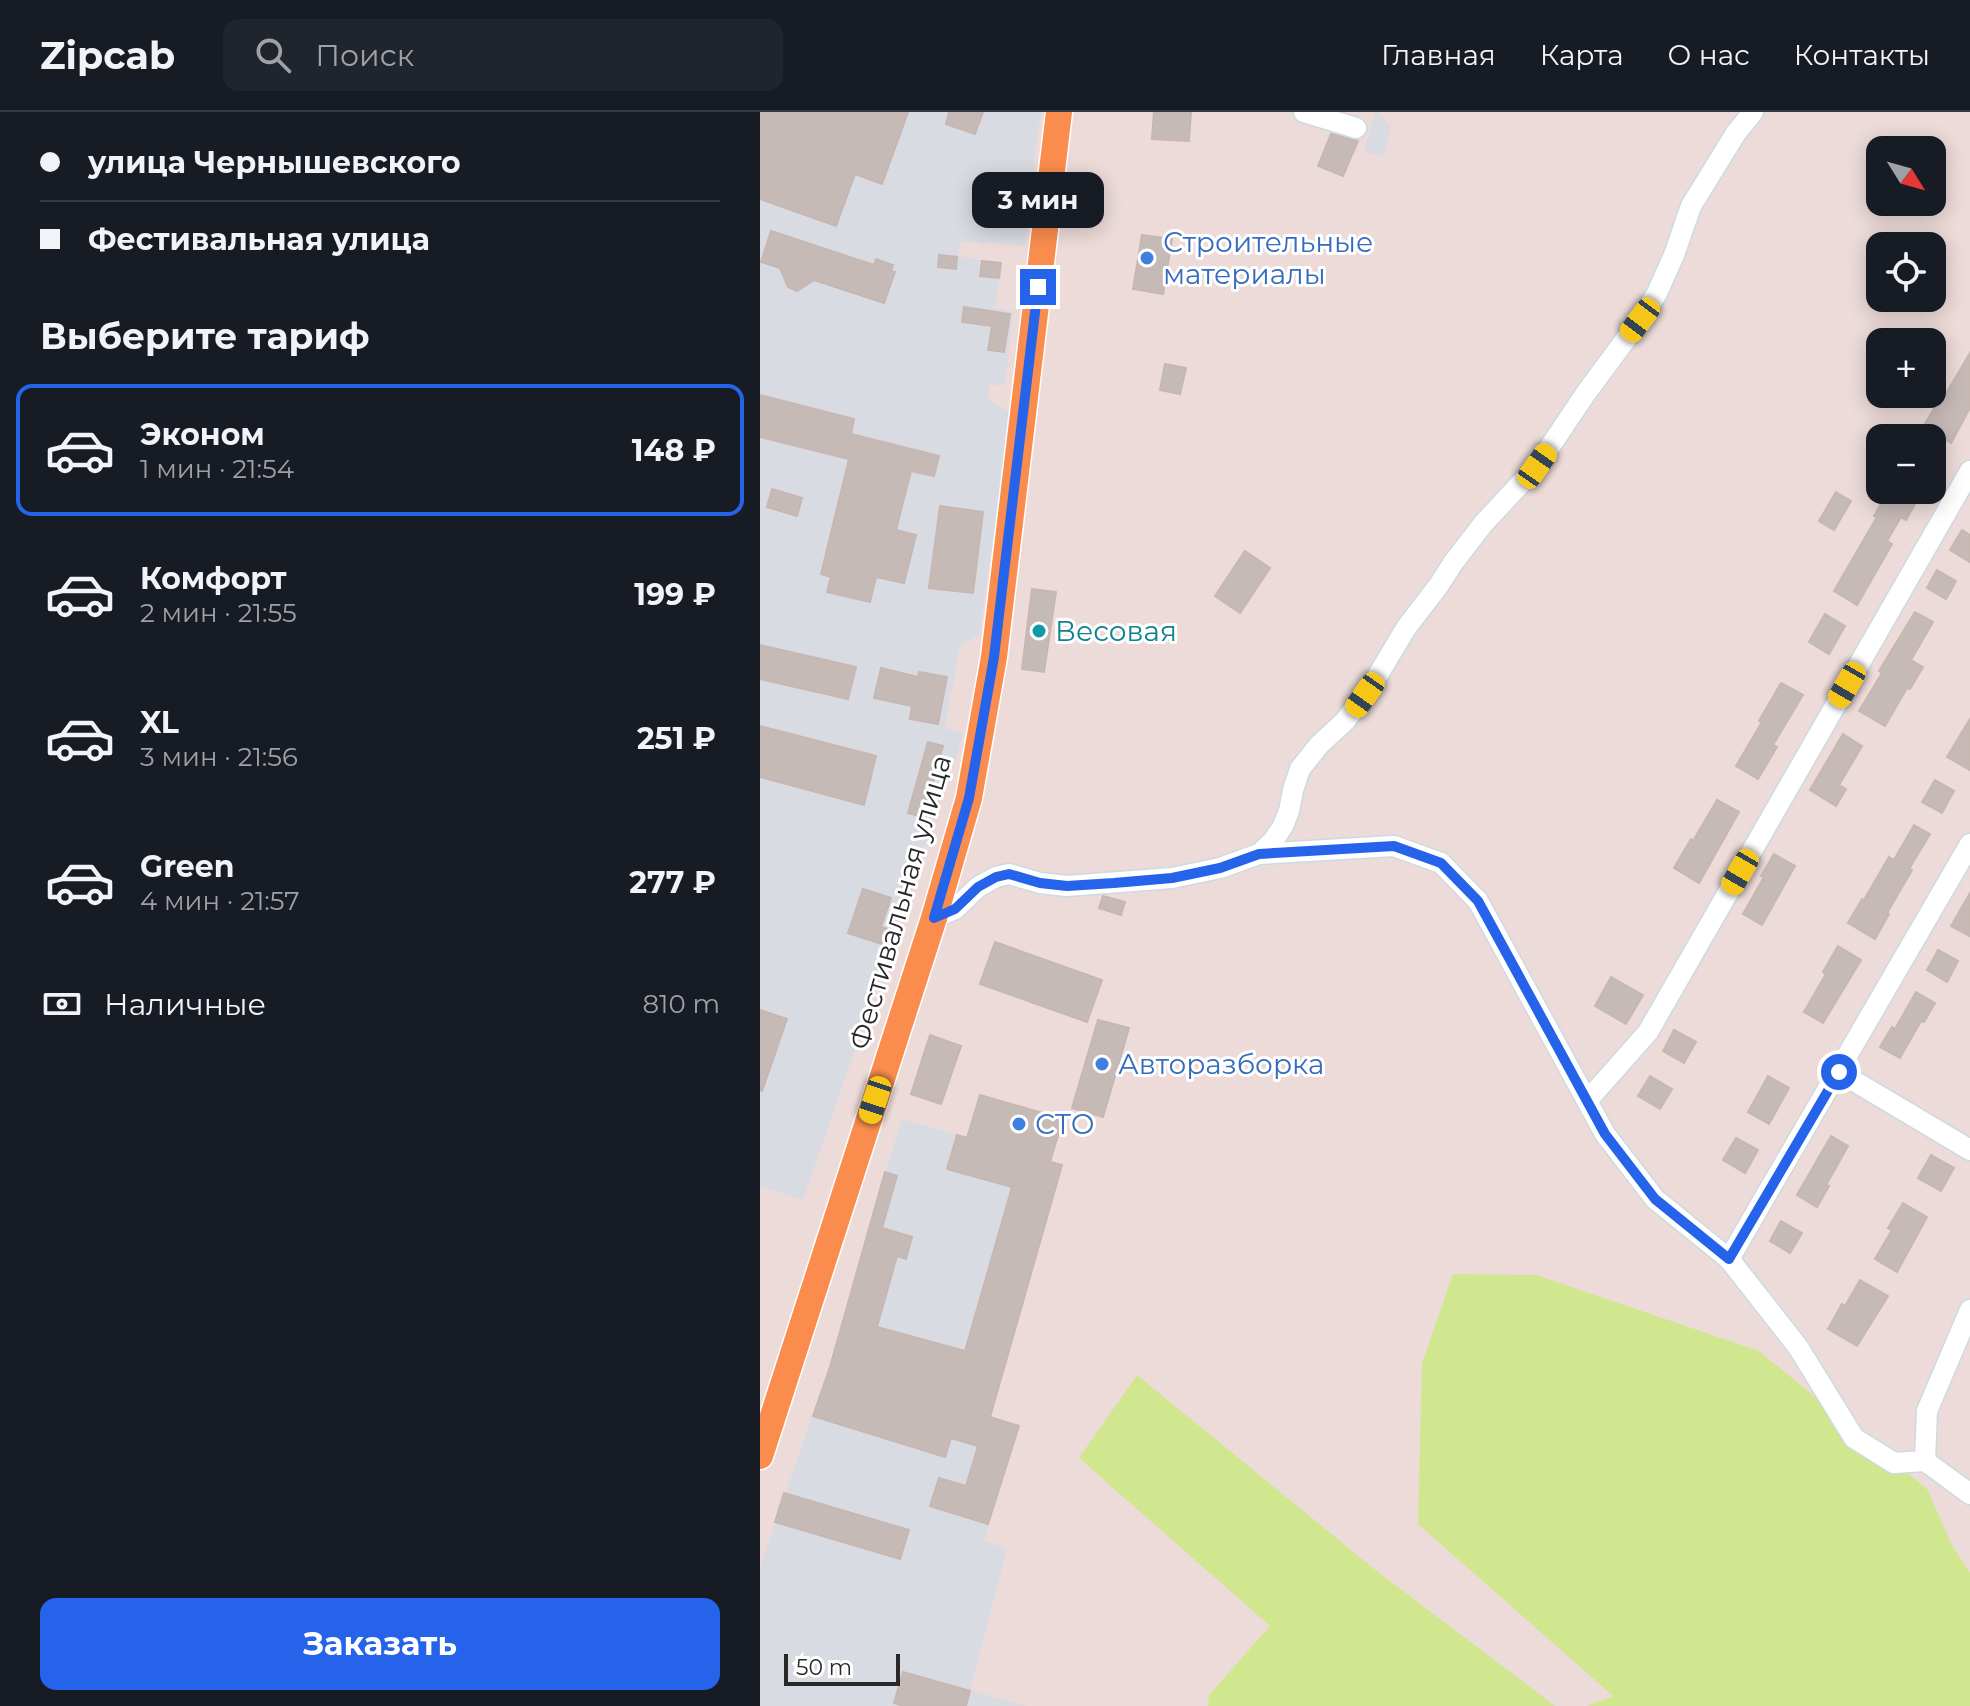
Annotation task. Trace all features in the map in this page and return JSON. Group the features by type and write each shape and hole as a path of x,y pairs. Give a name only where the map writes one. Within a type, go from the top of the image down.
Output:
{"main road":[{"name":"Фестивальная улица","path":"760,1456 934,918 969,798 994,657 1059,112"}],"street":[{"path":"1304,112 1356,128"},
{"path":"1259,854 1283,826 1300,769 1319,745 1345,721 1453,563 1483,524 1537,466 1640,320 1657,293 1691,206 1736,133 1753,112"},
{"path":"1587,1101 1648,1032 1970,471"},
{"path":"1729,1259 1970,844"},
{"path":"934,918 955,909 978,887 1009,874 1040,883 1067,886 1114,883 1184,876 1220,868 1259,854 1394,846 1441,863 1478,901 1605,1134 1655,1199 1729,1259 1798,1347 1854,1438 1894,1463 1925,1461 1970,1494"},
{"path":"1839,1072 1970,1150"},
{"path":"1925,1461 1927,1411 1970,1310"}],"shaded area":[{"path":"760,112 1041,112 1025,245 960,241 958,256 1001,263 995,308 1013,311 1005,385 989,385 988,400 1012,413 979,635 960,645 945,728 964,733 803,1200 760,1186"},
{"path":"1375,112 1391,127 1383,157 1364,151"},
{"path":"902,1119 1062,1165 993,1407 831,1361"},
{"path":"829,1367 1019,1426 984,1540 1007,1549 970,1690 1027,1706 760,1706 760,1567"}],"green space":[{"path":"1453,1274 1536,1275 1759,1351 1927,1489 1952,1545 1970,1573 1970,1706 1587,1706 1613,1696 1418,1524 1422,1363"},
{"path":"1137,1375 1378,1572 1555,1706 1208,1706 1209,1695 1270,1626 1079,1458"}],"building":[{"path":"760,112 908,112 882,184 855,174 836,226 760,199"},
{"path":"949,112 983,112 975,134 946,124"},
{"path":"1154,112 1191,112 1189,141 1152,139"},
{"path":"1331,134 1358,141 1343,176 1318,166"},
{"path":"771,231 874,265 876,259 893,265 891,271 895,272 884,303 814,280 797,291 788,287 780,268 761,262"},
{"path":"1142,235 1172,239 1163,294 1133,289"},
{"path":"939,255 957,257 956,269 938,267"},
{"path":"982,261 1001,263 999,278 980,276"},
{"path":"964,307 1010,314 1004,352 988,350 992,326 962,322"},
{"path":"1970,353 1970,408 1951,443 1946,440 1946,424 1925,424 1934,408 1946,408 1946,394"},
{"path":"1165,364 1186,368 1180,394 1160,390"},
{"path":"760,395 854,419 851,434 939,456 934,476 911,471 896,530 916,535 904,583 876,577 870,602 827,592 831,577 821,574 849,459 760,437"},
{"path":"772,489 802,498 797,516 767,507"},
{"path":"1836,492 1851,501 1834,530 1819,521"},
{"path":"1881,504 1915,504 1906,520 1901,517 1887,541 1892,544 1857,605 1834,591 1877,517 1874,516"},
{"path":"940,506 983,512 973,593 929,588"},
{"path":"1962,530 1970,535 1970,562 1950,550"},
{"path":"1245,551 1270,568 1240,613 1215,596"},
{"path":"1937,570 1956,581 1946,599 1927,588"},
{"name":"Весовая","path":"1032,589 1056,592 1044,672 1022,669"},
{"path":"1915,612 1933,622 1911,660 1923,667 1885,726 1859,711"},
{"path":"1825,614 1845,626 1829,654 1809,642"},
{"path":"760,645 856,667 848,699 760,679"},
{"path":"881,668 918,677 919,672 947,677 938,724 910,719 912,706 874,698"},
{"path":"1781,683 1803,695 1773,745 1777,747 1758,779 1736,766"},
{"path":"1970,719 1970,770 1947,757"},
{"path":"760,726 876,756 864,805 760,777"},
{"path":"1843,734 1862,746 1839,785 1846,789 1836,806 1810,790"},
{"path":"928,742 943,746 923,817 908,813"},
{"path":"1935,780 1954,791 1942,813 1922,802"},
{"path":"1717,800 1739,812 1699,883 1674,868"},
{"path":"1914,825 1930,834 1875,939 1848,923 1889,857 1894,860"},
{"path":"1774,854 1795,866 1762,925 1743,914"},
{"path":"863,889 891,898 881,927 890,930 885,945 848,933"},
{"path":"1970,893 1970,936 1951,926"},
{"path":"1103,896 1125,902 1121,915 1099,908"},
{"path":"995,942 1102,980 1087,1022 980,984"},
{"path":"1838,946 1861,960 1823,1023 1804,1012"},
{"path":"1938,950 1958,961 1947,982 1927,970"},
{"path":"1611,977 1643,995 1626,1024 1595,1006"},
{"path":"1916,992 1935,1003 1900,1058 1880,1047 1892,1027 1895,1029"},
{"path":"760,1010 787,1019 762,1091 760,1090"},
{"path":"1098,1020 1129,1028 1103,1117 1072,1108"},
{"path":"1674,1030 1696,1042 1684,1063 1663,1051"},
{"path":"930,1035 961,1046 941,1104 911,1094"},
{"path":"1650,1076 1672,1089 1660,1109 1638,1096"},
{"path":"1768,1076 1789,1088 1769,1124 1748,1112"},
{"path":"980,1095 1063,1119 1050,1162 1062,1165 990,1417 1019,1426 988,1524 930,1506 939,1478 966,1486 978,1446 951,1438 945,1457 813,1416 830,1367 885,1172 897,1176 882,1228 912,1237 906,1259 897,1256 877,1327 965,1351 1012,1187 947,1169 957,1135 967,1138"},
{"path":"1831,1136 1848,1146 1817,1207 1797,1195"},
{"path":"1736,1138 1758,1150 1745,1173 1723,1160"},
{"path":"1931,1155 1954,1168 1941,1191 1918,1178"},
{"path":"1903,1203 1927,1217 1897,1272 1875,1259"},
{"path":"1781,1221 1802,1233 1790,1253 1770,1241"},
{"path":"1860,1280 1888,1296 1857,1346 1828,1329"},
{"path":"784,1493 909,1530 900,1559 775,1522"},
{"path":"903,1672 970,1691 966,1706 904,1706 894,1703"}],"place":[{"name":"Строительные материалы","path":"1147,258"},
{"name":"Весовая","path":"1039,631"},
{"name":"Авторазборка","path":"1102,1064"},
{"name":"СТО","path":"1019,1124"}],"route":[{"path":"1038,287 994,657 969,798 934,918 955,909 978,887 1009,874 1040,883 1067,886 1114,883 1172,878 1220,868 1259,854 1394,846 1441,863 1478,901 1605,1134 1655,1199 1729,1259 1839,1072"}]}
